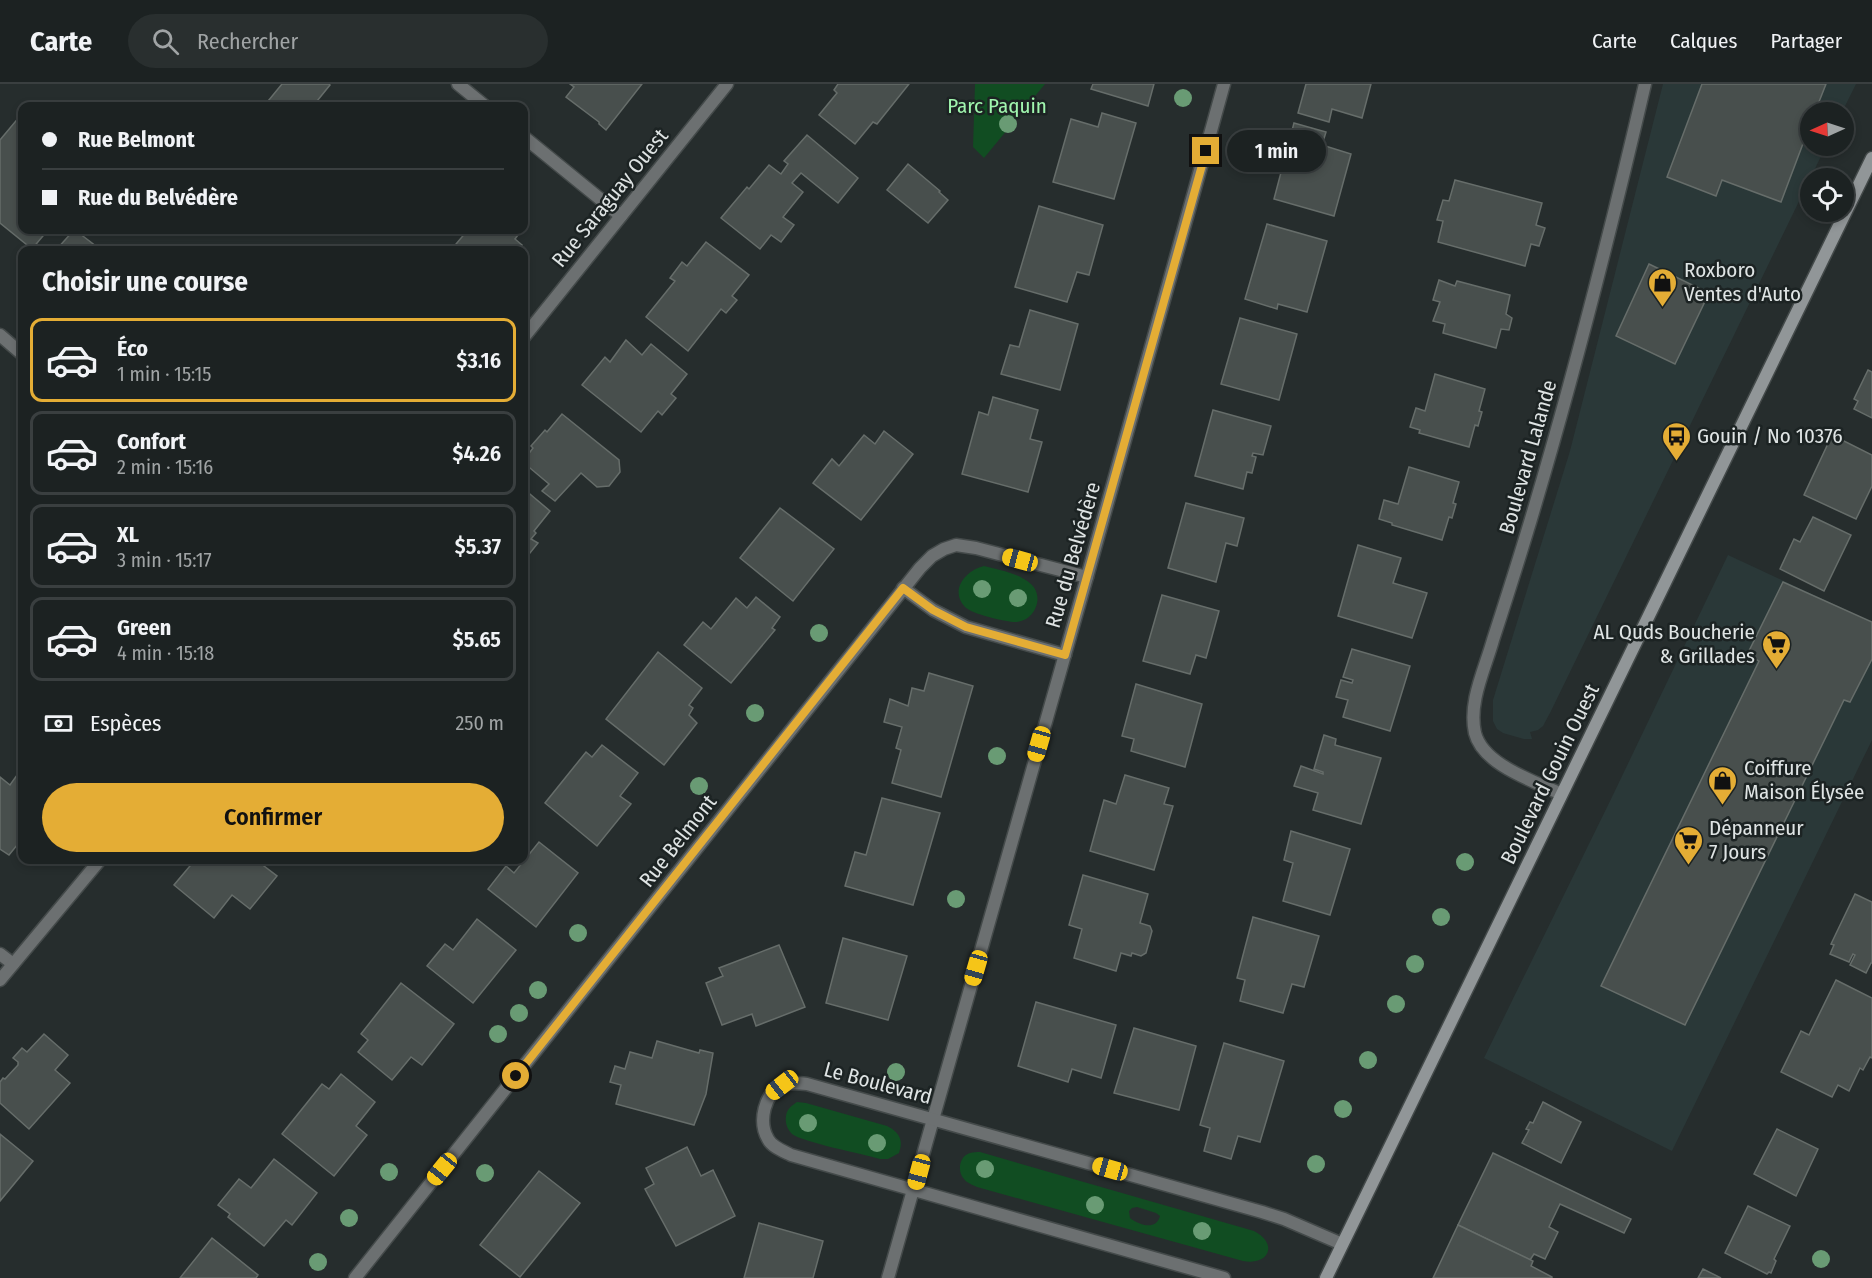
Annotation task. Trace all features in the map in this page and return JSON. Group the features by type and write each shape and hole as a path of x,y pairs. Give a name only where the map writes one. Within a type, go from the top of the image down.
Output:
{"main road":[{"name":"Boulevard Gouin Ouest","path":"1326,1278 1872,158"}],"street":[{"path":"458,84 481,102"},
{"name":"Rue Saraguay Ouest","path":"528,332 727,84"},
{"name":"Rue du Belvédère","path":"888,1278 1224,84"},
{"name":"Boulevard Lalande","path":"1561,794 1502,766 1491,757 1476,736 1474,711 1478,690 1531,519 1574,367 1616,207 1645,84"},
{"path":"528,140 621,216"},
{"path":"0,335 18,351"},
{"name":"Rue Belmont","path":"356,1278 920,567 932,556 957,545 1087,577"},
{"path":"903,588 933,610 966,627 1065,655"},
{"path":"0,980 97,864"},
{"path":"0,954 13,964"},
{"name":"Le Boulevard","path":"1224,1278 791,1155 768,1140 763,1127 767,1102 782,1085 807,1084 1262,1212 1342,1244"}],"shaded area":[{"path":"1663,84 1856,84 1847,102 1800,102 1800,156 1821,156 1815,168 1800,168 1800,199 1551,711 1543,726 1530,732 1532,739 1524,739 1497,729 1493,721 1493,700 1570,451"},
{"path":"1728,555 1872,622 1872,740 1672,1151 1484,1058"}],"green space":[{"name":"Parc Paquin","path":"975,84 1045,84 984,158 973,147"},
{"path":"984,566 1015,575 1031,584 1037,596 1037,603 1031,615 1020,622 1013,622 981,615 965,607 960,601 959,588 966,576"},
{"path":"797,1102 887,1126 899,1137 901,1144 899,1153 888,1159 880,1159 820,1144 792,1134 787,1126 787,1114 791,1106"},
{"path":"979,1152 1254,1231 1266,1241 1268,1252 1259,1260 1243,1261 977,1187 965,1180 960,1168 963,1157","holes":["1137,1207 1160,1216 1158,1221 1147,1225 1130,1218 1129,1211"]}],"building":[{"path":"282,84 330,85 316,102 267,102"},
{"path":"570,84 642,84 606,130 566,97 574,87"},
{"path":"838,84 909,84 877,124 873,122 855,144 819,115 837,93 834,90"},
{"path":"1093,84 1154,84 1148,106 1091,89"},
{"path":"1306,84 1371,84 1362,118 1332,109 1329,122 1298,113"},
{"path":"1702,84 1826,84 1819,102 1800,102 1800,152 1781,202 1722,180 1716,196 1667,177"},
{"path":"1102,113 1136,123 1114,199 1053,182 1071,119 1098,127"},
{"path":"18,118 18,234 45,234 35,246 28,246 0,223 0,140"},
{"path":"1294,123 1326,132 1322,145 1351,154 1334,216 1274,199"},
{"path":"807,135 858,178 838,203 801,173 792,183 803,192 783,217 794,225 781,242 771,235 760,249 721,218 769,165 781,174 788,164 784,161"},
{"path":"908,164 948,200 928,223 887,190"},
{"path":"1455,180 1542,203 1536,225 1545,228 1539,246 1531,244 1525,266 1438,242 1443,221 1437,220 1443,200 1449,201"},
{"path":"1039,206 1103,225 1089,275 1077,272 1067,302 1015,287"},
{"path":"1267,224 1327,241 1307,312 1278,304 1277,309 1245,299"},
{"path":"70,234 80,234 96,246 60,246"},
{"path":"464,234 517,234 515,239 522,245 521,246 454,246"},
{"path":"706,242 749,275 732,296 737,300 726,313 721,309 688,351 646,317 675,281 670,278 682,262 687,266"},
{"path":"1649,264 1709,293 1675,364 1616,336"},
{"path":"1439,280 1455,286 1457,281 1510,295 1506,314 1512,318 1509,330 1501,329 1496,348 1443,333 1445,324 1433,321 1440,302 1433,300"},
{"path":"1030,310 1078,324 1060,390 1001,374 1010,345 1019,347"},
{"path":"1240,318 1297,334 1279,400 1221,384"},
{"path":"626,340 642,355 651,344 687,374 671,394 676,398 662,415 658,411 641,432 582,385 605,357 610,362"},
{"path":"1868,370 1872,372 1872,418 1854,409 1858,401 1854,399"},
{"path":"1435,374 1485,389 1479,411 1482,412 1478,426 1475,425 1469,447 1419,433 1420,430 1410,427 1416,408 1425,411"},
{"path":"993,397 1038,410 1030,439 1042,442 1028,492 962,474 979,412 988,415"},
{"path":"1213,410 1271,426 1263,455 1253,453 1252,456 1256,457 1252,473 1247,472 1243,489 1195,476"},
{"path":"562,414 619,460 620,472 609,486 597,487 581,473 555,501 542,491 549,484 528,466 528,455 533,448 531,446 545,430 547,432"},
{"path":"884,431 913,454 861,520 813,483 832,459 839,466 864,435 875,444"},
{"path":"1832,435 1872,455 1872,486 1856,519 1804,495"},
{"path":"1409,467 1459,482 1453,503 1456,504 1452,518 1449,517 1442,540 1379,519 1384,500 1398,504"},
{"path":"528,492 550,511 534,531 536,533 531,539 538,543 528,556"},
{"path":"1186,503 1244,518 1237,546 1226,543 1216,582 1168,568"},
{"path":"780,508 834,549 793,601 740,558"},
{"path":"1813,517 1851,535 1824,591 1780,569 1794,539 1800,542"},
{"path":"1358,545 1401,558 1393,583 1427,593 1412,638 1338,616"},
{"path":"1783,582 1872,622 1872,659 1850,702 1844,700 1685,1025 1601,986 1759,661 1747,655"},
{"path":"1162,595 1219,611 1206,658 1196,655 1190,674 1143,661"},
{"path":"756,597 780,617 772,628 775,630 731,683 684,645 703,622 711,629 736,598 747,608"},
{"path":"1352,649 1410,666 1390,731 1343,717 1348,700 1336,697 1341,680 1352,683 1353,680 1343,677"},
{"path":"658,652 702,688 689,705 693,708 689,715 697,723 664,765 606,719"},
{"path":"929,673 973,686 941,797 892,783 901,750 896,748 902,727 884,722 890,699 908,706 912,688 924,691"},
{"path":"1136,684 1202,704 1185,767 1131,751 1134,739 1122,736"},
{"path":"1324,735 1336,739 1335,745 1381,758 1361,824 1313,810 1318,793 1294,786 1301,766 1323,774 1314,769"},
{"path":"602,745 638,773 620,796 631,804 597,846 545,803 586,752 592,757"},
{"path":"18,774 18,844 9,855 0,849 0,777 10,785"},
{"path":"1125,775 1169,788 1164,804 1173,806 1154,870 1090,851 1104,800 1116,804"},
{"path":"882,798 940,813 913,905 845,886 855,852 866,855"},
{"path":"1291,831 1350,849 1330,915 1283,901 1293,863 1284,860"},
{"path":"539,842 578,873 536,927 488,889 506,866 514,873 521,864 528,864 528,856"},
{"path":"192,864 261,864 277,876 250,909 232,895 214,918 174,885"},
{"path":"1083,875 1148,894 1140,923 1150,926 1152,931 1146,953 1141,956 1132,953 1131,956 1121,953 1116,971 1074,958 1082,929 1069,925"},
{"path":"1855,894 1872,902 1872,963 1866,973 1850,965 1855,955 1853,954 1849,962 1830,954 1834,945 1831,944"},
{"path":"1253,917 1319,936 1304,987 1292,984 1283,1013 1240,1001 1245,980 1237,978"},
{"path":"477,919 516,950 473,1003 427,966 445,944 453,950"},
{"path":"843,938 907,956 888,1020 826,1003"},
{"path":"779,945 805,1007 756,1026 752,1014 722,1025 706,983 723,976 719,968"},
{"path":"1836,980 1872,998 1872,1058 1870,1057 1863,1070 1860,1068 1849,1091 1838,1085 1832,1097 1781,1072 1801,1031 1809,1035"},
{"path":"401,983 454,1024 422,1065 411,1057 392,1080 358,1052 368,1040 361,1034"},
{"path":"1036,1002 1116,1025 1101,1078 1072,1069 1068,1082 1018,1066"},
{"path":"1134,1028 1196,1046 1179,1110 1114,1093"},
{"path":"44,1034 68,1055 55,1070 70,1083 29,1129 0,1103 0,1082 18,1065 13,1058 22,1048 27,1052"},
{"path":"657,1041 699,1053 700,1050 713,1053 706,1094 694,1125 616,1104 621,1085 610,1082 615,1066 625,1069 630,1052 652,1058"},
{"path":"1224,1043 1284,1061 1260,1142 1238,1136 1231,1159 1204,1151 1210,1128 1200,1125"},
{"path":"341,1074 375,1102 356,1126 367,1135 334,1176 282,1134 322,1084 329,1089"},
{"path":"1543,1102 1581,1122 1561,1163 1522,1143 1529,1130 1526,1129 1530,1122 1533,1123"},
{"path":"1777,1129 1818,1149 1796,1196 1754,1174"},
{"path":"0,1134 33,1161 0,1201"},
{"path":"687,1147 701,1176 713,1170 735,1216 676,1246 645,1189 654,1184 646,1168"},
{"path":"1493,1153 1631,1219 1624,1233 1560,1204 1549,1227 1558,1232 1545,1259 1534,1254 1530,1260 1458,1225"},
{"path":"274,1159 317,1193 292,1225 286,1220 264,1246 228,1217 230,1214 218,1205 239,1179 251,1188"},
{"path":"539,1171 580,1203 520,1277 480,1245"},
{"path":"1748,1206 1790,1226 1774,1259 1776,1261 1771,1273 1767,1274 1725,1253"},
{"path":"759,1223 823,1241 813,1278 744,1278"},
{"path":"1458,1225 1533,1261 1531,1266 1552,1278 1433,1278"},
{"path":"212,1238 258,1275 256,1278 180,1278"},
{"path":"1703,1269 1721,1278 1698,1278"}],"place":[{"name":"Roxboro Ventes d'Auto","path":"1663,308"},
{"name":"Gouin / No 10376","path":"1676,462"},
{"name":"AL Quds Boucherie & Grillades","path":"1776,670"},
{"name":"Coiffure Maison Élysée","path":"1723,806"},
{"name":"Dépanneur 7 Jours","path":"1688,866"}],"route":[{"path":"516,1076 903,588 933,610 966,627 1065,655 1206,151"}]}
